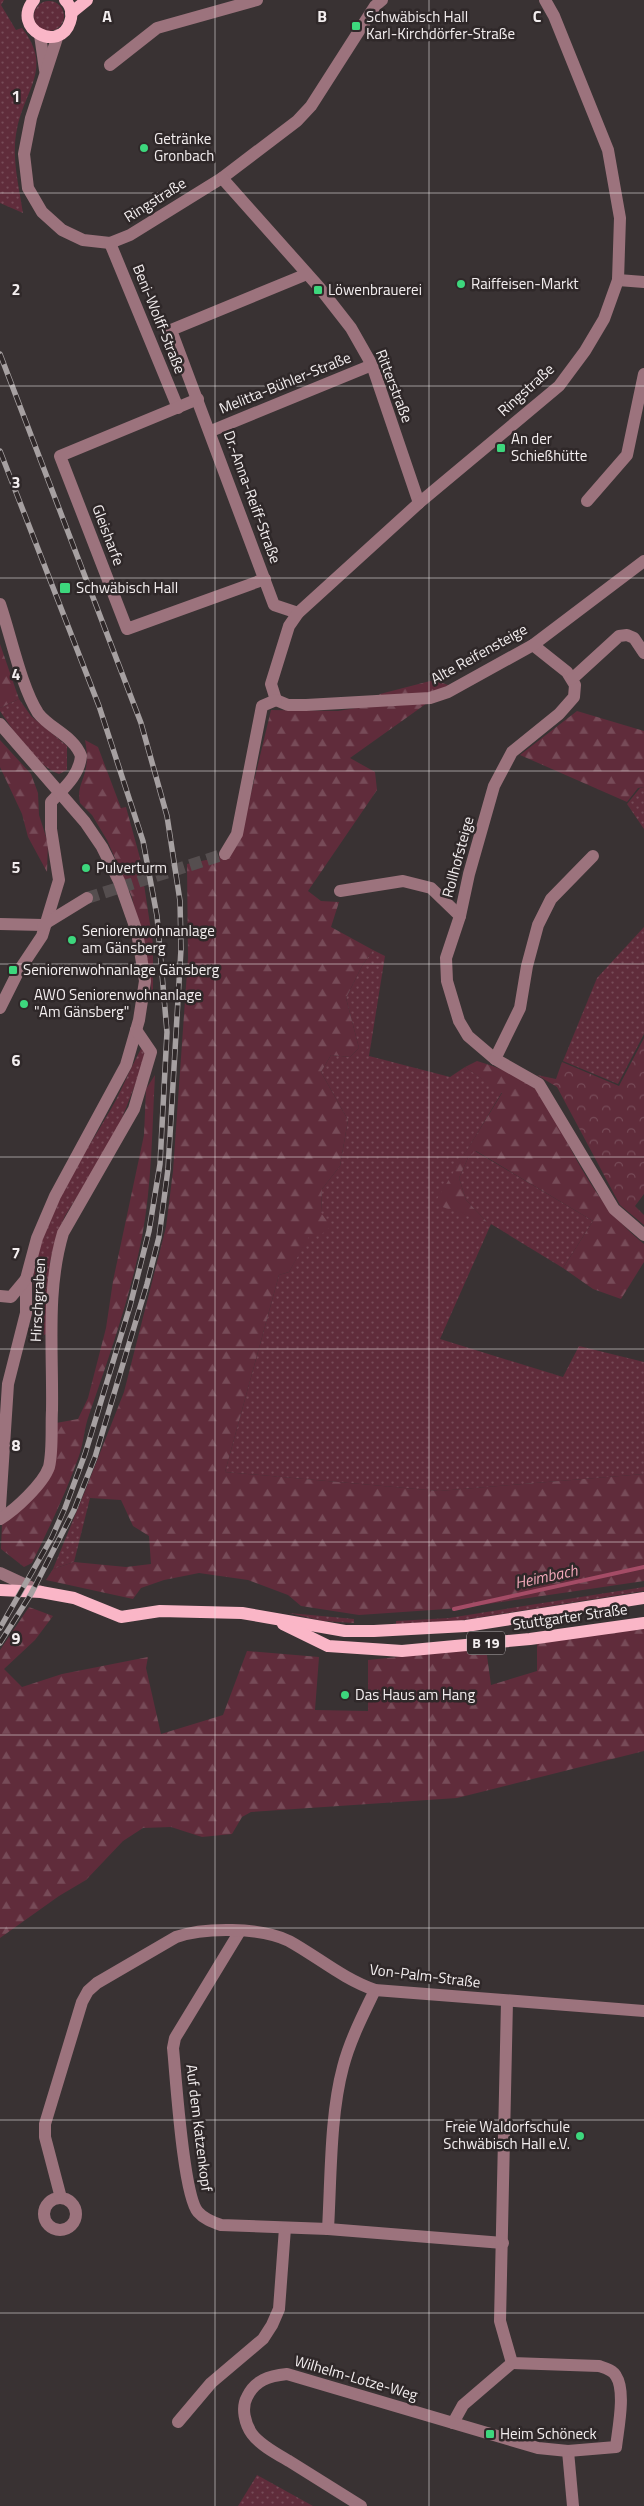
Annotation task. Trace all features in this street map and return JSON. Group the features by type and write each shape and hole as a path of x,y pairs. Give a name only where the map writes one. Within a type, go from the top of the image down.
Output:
{"main road":[{"path":"65,0 72,13"},
{"path":"28,3 28,20 31,26 40,35 58,35 68,26 72,13 87,0"},
{"name":"B 19","path":"0,1590 41,1592 86,1601 122,1617 177,1610 267,1617 345,1631 466,1626 644,1598"},
{"name":"Stuttgarter Straße","path":"267,1617 328,1646 402,1651 530,1639 644,1623"}],"street":[{"path":"110,65 157,28 257,0"},
{"name":"Ringstraße","path":"276,700 271,684 289,626 298,613 419,503 559,386 585,351 604,319 618,280 620,218 608,150 554,16 545,0"},
{"name":"Ringstraße","path":"58,35 31,118 24,154 28,188 42,212 62,230 83,240 110,243 130,235 222,178 297,121 307,111 377,2"},
{"name":"Ringstraße","path":"40,35 45,75"},
{"name":"Ritterstraße","path":"222,178 308,274 351,328 372,365 419,503"},
{"name":"Beni-Wolff-Straße","path":"110,243 178,408"},
{"name":"Dr.-Anna-Reiff-Straße","path":"298,613 274,606 171,330 308,274"},
{"path":"618,280 644,282"},
{"name":"Melitta-Bühler-Straße","path":"210,431 372,365"},
{"path":"587,501 627,455 644,374"},
{"path":"178,408 198,399"},
{"name":"Gleisharfe","path":"178,408 60,456 127,629 264,579"},
{"name":"Alte Reifensteige","path":"276,700 288,705 430,698 448,692 533,645 644,561"},
{"path":"0,604 34,705 49,724 74,744 81,756 76,774 51,802 51,829 58,880 42,936 18,972 0,1008"},
{"path":"533,645 568,672 572,679 619,636 627,634 634,638 644,653"},
{"name":"Rollhofsteige","path":"572,679 575,685 574,697 559,714 512,752 494,786 469,874 460,916 446,958 447,981 459,1020 468,1036 495,1059 538,1084 614,1209 644,1235"},
{"path":"225,854 237,834 262,706 276,700"},
{"name":"Hirschgraben","path":"0,724 85,822 102,847 118,880 137,932 145,981 136,1030 126,1065 55,1196 37,1238 26,1279 26,1313 8,1384 0,1507"},
{"path":"495,1059 520,1008 527,966 543,916 551,899 593,856"},
{"path":"340,890 403,880 431,888 460,916"},
{"path":"0,924 44,925 86,898"},
{"name":"Hirschgraben","path":"0,1519 13,1511 36,1486 48,1468 52,1395 52,1302 56,1255 63,1233 134,1108 151,1052 136,1030"},
{"path":"5,1296 26,1279"},
{"name":"Hirschgraben","path":"5,1296 26,1313"},
{"path":"0,1573 41,1592"},
{"name":"Von-Palm-Straße","path":"61,2198 45,2136 45,2124 82,2002 88,1991 97,1983 176,1937 190,1932 240,1931 270,1935 288,1941 348,1979 375,1990 644,2011"},
{"name":"Auf dem Katzenkopf","path":"240,1931 175,2038 173,2048 186,2176 190,2198 197,2211 207,2220 221,2224 503,2243"},
{"path":"328,2230 337,2094 343,2066 356,2030 375,1990"},
{"path":"453,2423 463,2405 512,2364 500,2321 508,2001"},
{"path":"178,2422 211,2383 263,2339 272,2326 279,2308 285,2228"},
{"name":"Wilhelm-Lotze-Weg","path":"361,2506 252,2435 246,2423 244,2409 252,2386 260,2380 287,2374 538,2448 568,2451 616,2447 620,2406 616,2376 609,2369 599,2366 512,2364"},
{"path":"568,2451 573,2506"}],"green space":[{"path":"0,0 4,0 1,5 16,30 22,28 31,42 36,55 34,78 21,114 15,139 16,171 23,213 0,203"},
{"path":"49,1 59,6 64,16 59,26 49,31 39,26 34,16 39,6"},
{"path":"0,644 19,699 0,708"},
{"path":"434,680 451,686 350,758 375,772 377,790 308,891 321,901 339,902 331,927 373,950 362,966 346,998 359,1048 350,1057 331,1055 321,1072 348,1120 340,1166 322,1189 321,1213 331,1226 322,1234 310,1235 289,1272 279,1275 225,1472 439,1491 644,1474 644,1581 461,1608 359,1615 301,1606 288,1595 248,1580 199,1573 164,1580 141,1588 133,1599 46,1580 53,1569 74,1562 126,1567 151,1564 149,1536 133,1526 121,1500 90,1498 85,1491 124,1392 166,1227 173,1171 188,958 187,864 225,856 242,831 271,710 338,711 368,706 380,694"},
{"path":"19,699 31,716 67,746 67,770 59,774 41,763 12,729 0,708"},
{"path":"577,711 644,731 644,787 638,788 627,802 520,755"},
{"path":"0,740 31,774 38,793 39,815 48,843 47,872 28,837 22,814 0,767"},
{"path":"85,740 98,747 121,808 126,807 140,858 153,944 153,997 132,897 107,840 92,815 80,803 79,790 87,764"},
{"path":"644,787 644,829 627,804 640,788"},
{"path":"644,927 644,1034 618,1084 563,1061 597,978"},
{"path":"373,950 385,956 369,1056 450,1077 465,1067 502,1092 435,1204 487,1222 466,1200 459,1178 468,1158 475,1151 593,1221 563,1268 491,1224 440,1339 563,1377 579,1346 644,1362 644,1474 439,1491 225,1472 279,1275 289,1272 321,1213 322,1189 340,1166 348,1120 321,1072 331,1055 350,1057 359,1048 346,998 362,966"},
{"path":"644,1038 644,1194 635,1206 644,1215 644,1225 620,1205 557,1087 537,1075 556,1079 562,1062 619,1086"},
{"path":"143,1045 148,1052 115,1136 65,1216 57,1234 50,1262 46,1334 31,1342 34,1319 33,1285 35,1262 44,1231 62,1192 116,1100"},
{"path":"477,1061 504,1070 522,1079 544,1097 589,1182 619,1221 644,1244 644,1262 621,1299 593,1289 563,1268 593,1221 476,1151 468,1158 459,1178 466,1200 488,1223 434,1204 502,1093 465,1067"},
{"path":"155,1075 148,1197 142,1237 125,1305 87,1420 81,1451 74,1470 32,1563 24,1567 1,1549 2,1523 42,1484 56,1423 78,1419 88,1398 106,1328 113,1281 144,1135 146,1089"},
{"path":"85,1491 90,1498 74,1562 53,1569"},
{"path":"644,1587 644,1591 450,1622 396,1625 396,1621 449,1618"},
{"path":"29,1607 53,1616 35,1640 4,1669 22,1687 62,1674 148,1657 146,1668 161,1734 223,1715 247,1651 319,1657 315,1710 368,1711 368,1660 486,1648 491,1685 537,1671 537,1641 644,1629 644,1751 457,1798 251,1812 242,1817 232,1834 202,1837 171,1827 143,1828 123,1841 86,1880 59,1896 0,1938 0,1650"},
{"path":"289,1613 354,1619 354,1623 323,1621"},
{"path":"257,2475 313,2506 238,2506"}],"waterway":[{"name":"Heimbach","path":"454,1609 644,1567"}],"tunnel":[{"path":"87,898 225,854"}],"railway":[{"path":"0,354 141,723 167,816 180,901 181,949 168,1169 159,1237 147,1284 95,1457 74,1510 31,1594 0,1643"},
{"path":"0,451 99,706 143,841 157,916 167,1032 160,1164 149,1231 130,1306 85,1454 65,1508 52,1537 0,1628"}],"place":[{"name":"Schwäbisch Hall Karl-Kirchdörfer-Straße","path":"356,26"},
{"name":"Getränke Gronbach","path":"144,148"},
{"name":"Raiffeisen-Markt","path":"461,284"},
{"name":"Löwenbrauerei","path":"318,290"},
{"name":"An der Schießhütte","path":"501,448"},
{"name":"Schwäbisch Hall","path":"65,588"},
{"name":"Pulverturm","path":"86,868"},
{"name":"Seniorenwohnanlage am Gänsberg","path":"72,940"},
{"name":"Seniorenwohnanlage Gänsberg","path":"13,970"},
{"name":"AWO Seniorenwohnanlage \"Am Gänsberg\"","path":"24,1004"},
{"name":"Das Haus am Hang","path":"345,1695"},
{"name":"Freie Waldorfschule Schwäbisch Hall e.V.","path":"580,2136"},
{"name":"Heim Schöneck","path":"490,2434"}]}
